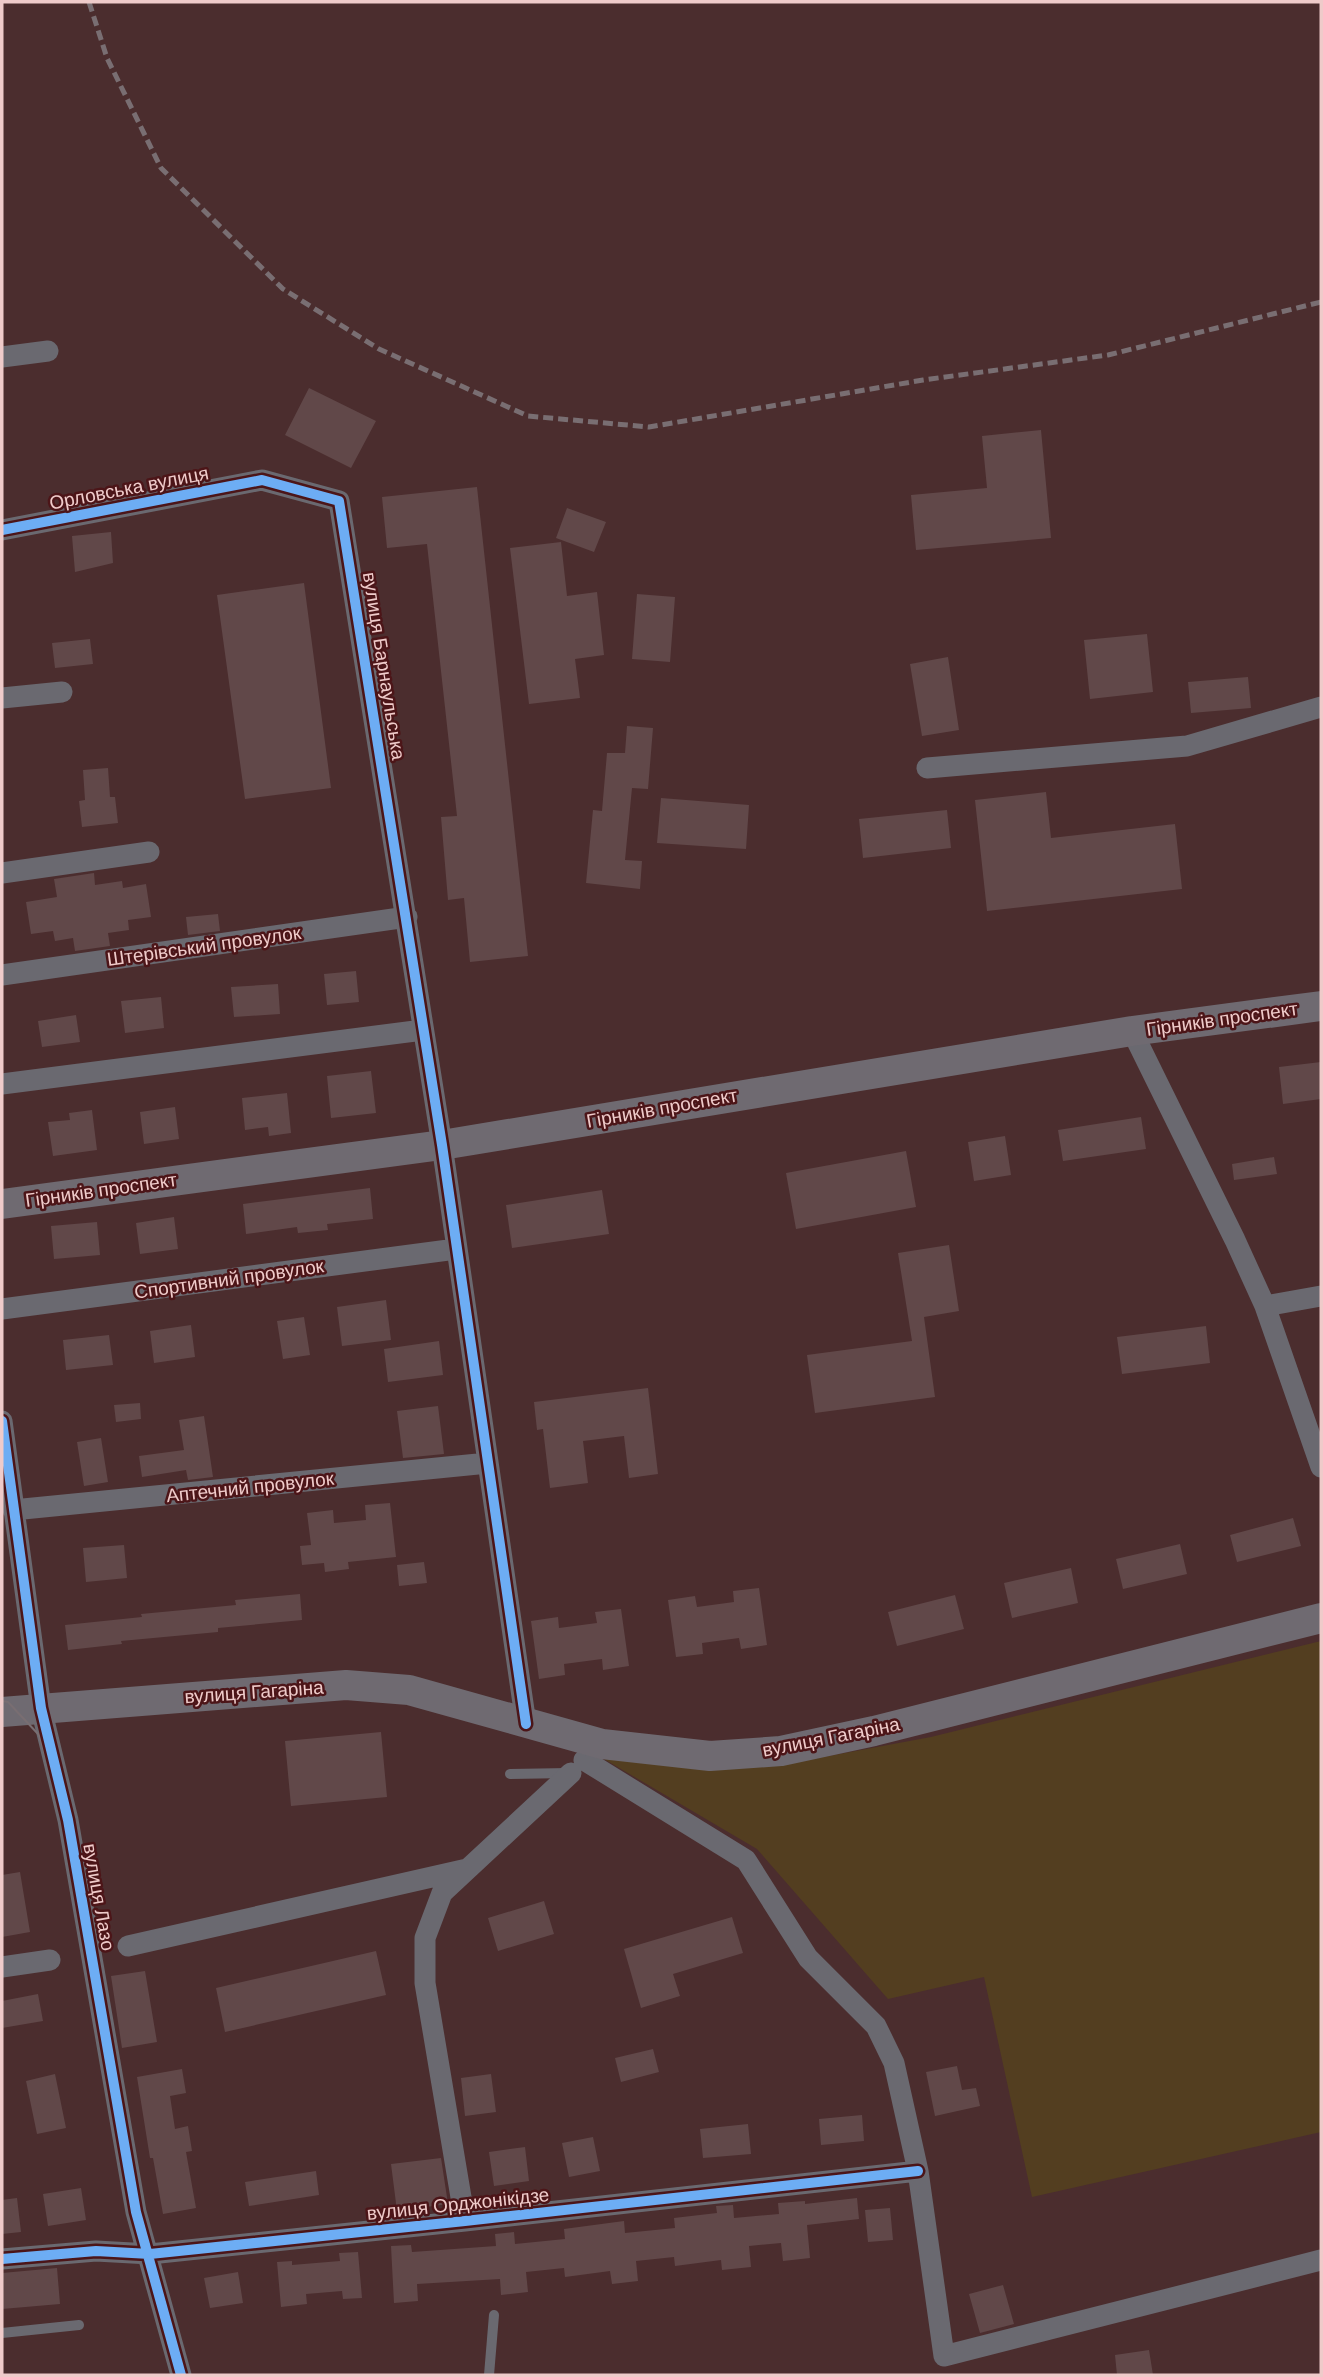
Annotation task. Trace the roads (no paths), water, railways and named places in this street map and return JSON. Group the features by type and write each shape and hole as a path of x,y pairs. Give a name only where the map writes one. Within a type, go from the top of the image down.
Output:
{"main road":[{"name":"Гірників проспект","path":"2,1204 442,1144 1132,1031 1321,1006"},
{"name":"вулиця Гагаріна","path":"2,1712 346,1685 409,1690 526,1724 586,1759 781,1751 874,1731 1321,1618"}],"street":[{"path":"2,357 48,351"},
{"name":"Орловська вулиця","path":"2,530 262,480"},
{"name":"вулиця Барнаульська","path":"262,480 339,500 407,916"},
{"path":"2,698 62,692"},
{"path":"927,768 1187,746 1321,706"},
{"path":"2,873 149,852"},
{"path":"407,916 526,1724"},
{"name":"Штерівський провулок","path":"2,975 407,916"},
{"path":"2,1084 424,1030"},
{"path":"1132,1031 1236,1240 1265,1306 1321,1467"},
{"name":"Спортивний провулок","path":"2,1309 456,1249"},
{"path":"1265,1306 1321,1296"},
{"name":"вулиця Лазо","path":"2,1421 41,1708 68,1820 136,2212 150,2254 181,2375"},
{"name":"Аптечний провулок","path":"13,1510 488,1463"},
{"path":"465,2221 425,1983 425,1938 442,1894 586,1759 746,1860 808,1958 876,2026 894,2063 918,2171 940,2366 1321,2260"},
{"path":"128,1946 469,1868"},
{"path":"2,1967 50,1960"},
{"name":"вулиця Орджонікідзе","path":"2,2259 96,2251 150,2254 918,2171"}],"lane":[{"path":"510,1774 586,1759"},
{"path":"489,2375 494,2315"},
{"path":"2,2333 79,2325"}],"tram line":[{"path":"2,1701 8,1702 39,1735 65,1818 132,2209 177,2375"}],"railway":[{"path":"89,2 107,58 161,168 283,289 379,349 528,416 649,427 923,380 1108,355 1321,302"}]}
